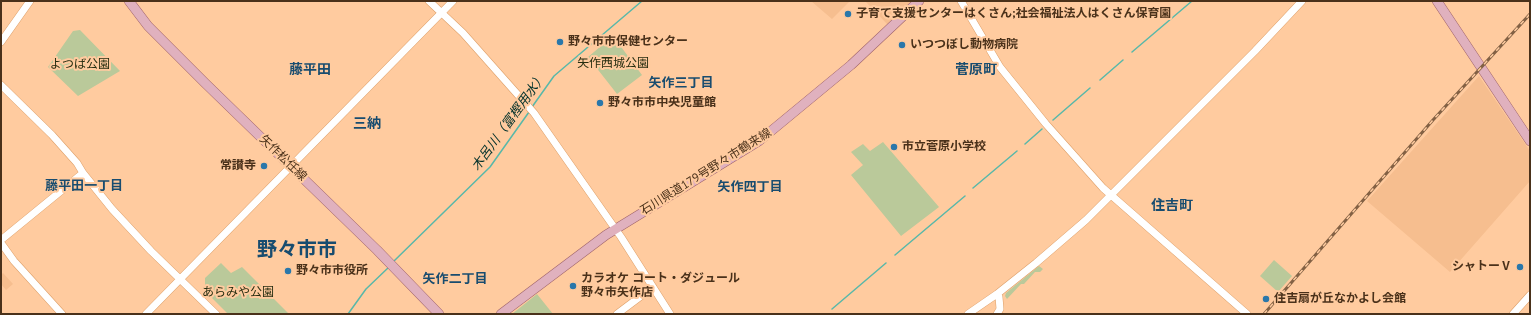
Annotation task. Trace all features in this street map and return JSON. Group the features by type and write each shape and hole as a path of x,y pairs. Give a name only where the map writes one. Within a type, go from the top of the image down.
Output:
{"main road":[{"name":"矢作松任線","path":"129,1 148,26 391,264 439,314"},
{"name":"石川県道179号野々市鶴来線","path":"501,314 536,286 615,229 759,141 851,64 919,1"},
{"path":"1437,1 1530,141"}],"street":[{"path":"1,42 30,1"},
{"path":"429,1 463,33 530,108 615,229 670,314"},
{"path":"146,314 452,1"},
{"path":"961,1 989,49 1014,84 1046,124 1110,195 1247,314"},
{"path":"968,314 997,294 1036,263 1086,220 1255,51 1302,1"},
{"path":"1,85 52,135 112,209 142,241 216,314"},
{"path":"1,240 83,173"},
{"path":"1,243 14,262 62,314"},
{"path":"617,314 653,287"},
{"path":"997,294 999,297 1000,309 997,314"},
{"path":"1514,314 1530,295"}],"shaded area":[{"path":"811,1 850,1 832,19"},
{"path":"865,1 913,1 888,25"},
{"path":"1479,76 1530,151 1530,181 1450,272 1367,201"},
{"path":"3,273 13,284 6,290 1,284 1,275"}],"green space":[{"name":"よつば公園","path":"80,30 120,71 78,96 48,67 73,31"},
{"name":"矢作西城公園","path":"613,36 642,75 617,94 588,57"},
{"path":"883,142 939,207 901,236 851,175 863,165 851,152 863,144 870,151"},
{"path":"1274,260 1292,276 1278,292 1260,276"},
{"name":"あらみや公園","path":"221,263 231,273 242,267 289,314 228,314 202,288 205,286 205,278"},
{"path":"1039,266 1043,269 1040,272 1035,272 1007,299 1005,296 1006,293"},
{"path":"537,294 553,314 512,314"}],"waterway":[{"name":"木呂川（富樫用水）","path":"532,107 554,76 642,1"},
{"path":"1132,52 1192,1"},
{"path":"1100,80 1123,60"},
{"path":"1053,120 1090,88"},
{"name":"木呂川（富樫用水）","path":"394,261 490,167 529,112"},
{"path":"1025,144 1042,129"},
{"path":"973,188 1017,151"},
{"path":"895,255 965,196"},
{"path":"832,309 886,263"},
{"name":"木呂川（富樫用水）","path":"348,314 366,289 389,267"}],"railway":[{"path":"1264,314 1433,120 1530,14"}],"place":[{"name":"子育て支援センターはくさん;社会福祉法人はくさん保育園","path":"848,14"},
{"name":"野々市市保健センター","path":"560,42"},
{"name":"いつつぼし動物病院","path":"902,45"},
{"name":"野々市市中央児童館","path":"600,103"},
{"name":"市立菅原小学校","path":"894,147"},
{"name":"常讃寺","path":"264,166"},
{"name":"シャトーⅤ","path":"1520,267"},
{"name":"野々市市役所","path":"288,271"},
{"name":"カラオケ コート・ダジュール 野々市矢作店","path":"573,286"},
{"name":"住吉扇が丘なかよし会館","path":"1266,299"}],"district":[{"name":"藤平田","path":"310,70"},
{"name":"菅原町","path":"976,70"},
{"name":"矢作三丁目","path":"681,83"},
{"name":"三納","path":"367,124"},
{"name":"藤平田一丁目","path":"84,186"},
{"name":"矢作四丁目","path":"750,187"},
{"name":"住吉町","path":"1172,206"},
{"name":"野々市市","path":"297,250"},
{"name":"矢作二丁目","path":"455,279"}]}
